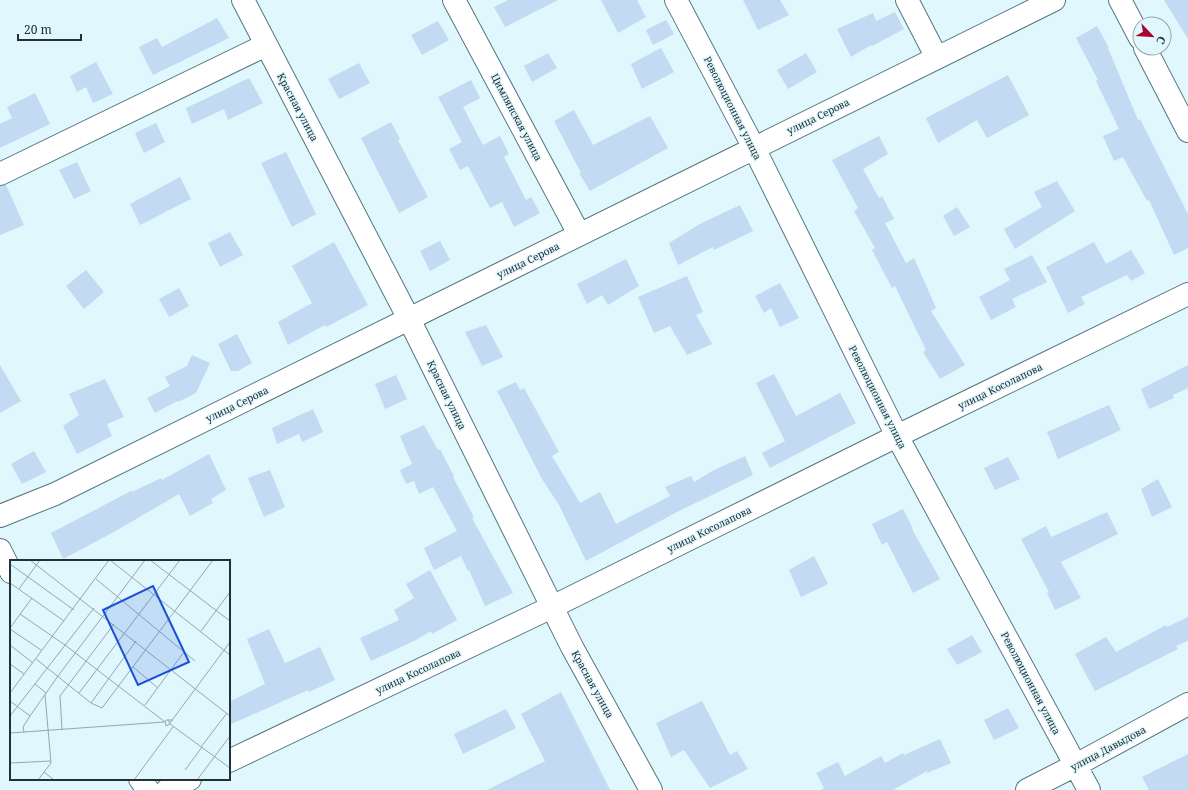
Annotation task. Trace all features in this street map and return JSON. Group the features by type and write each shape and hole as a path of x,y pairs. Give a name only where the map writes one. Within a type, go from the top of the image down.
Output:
{"street":[{"name":"Красная улица","path":"243,0 409,319 572,647 650,790"},
{"name":"Цимлянская улица","path":"454,0 579,234"},
{"name":"Революционная улица","path":"676,0 754,148 897,436 1089,790"},
{"path":"907,0 937,58"},
{"name":"улица Серова","path":"0,516 55,494 1054,0"},
{"path":"1120,0 1132,23"},
{"path":"0,174 266,45"},
{"path":"1149,56 1188,131"},
{"name":"улица Косолапова","path":"230,761 552,607 1188,294"},
{"path":"0,550 10,570"},
{"name":"улица Давыдова","path":"1027,790 1188,704"},
{"path":"141,780 148,790"},
{"path":"167,790 188,780"}],"building":[{"path":"508,0 558,0 505,27 494,7"},
{"path":"601,0 637,0 646,17 618,33"},
{"path":"743,0 780,0 789,15 758,30"},
{"path":"1164,0 1188,0 1188,39"},
{"path":"895,12 904,29 872,46 871,45 851,57 837,29 873,13 876,21"},
{"path":"217,18 229,38 153,75 139,47 157,38 162,47"},
{"path":"666,20 674,34 653,45 646,30"},
{"path":"438,21 449,40 422,55 411,35"},
{"path":"1097,26 1109,48 1138,120 1140,119 1188,214 1188,248 1174,255 1149,200 1147,201 1123,157 1114,161 1103,136 1119,129 1096,81 1098,80 1076,38"},
{"path":"661,48 674,72 642,89 631,64"},
{"path":"548,53 557,68 532,82 524,66"},
{"path":"806,53 817,72 788,89 777,70"},
{"path":"96,62 113,94 93,103 86,87 77,92 70,76"},
{"path":"359,63 370,83 339,99 328,79"},
{"path":"1008,75 1029,115 987,138 977,120 938,143 926,118"},
{"path":"249,78 263,103 228,120 224,109 192,124 186,108"},
{"path":"471,80 480,98 463,107 483,145 500,136 509,154 504,157 526,200 531,197 540,213 514,227 502,202 490,208 468,166 460,170 449,149 462,142 438,97"},
{"path":"35,93 50,124 0,148 0,124 12,118 7,107"},
{"path":"574,110 593,145 650,116 668,148 590,191 579,173 581,173 554,121"},
{"path":"391,122 400,139 398,140 428,197 399,213 361,138"},
{"path":"156,123 165,142 144,153 135,133"},
{"path":"879,136 888,154 863,169 879,198 882,196 894,219 885,223 906,263 914,258 936,308 931,311 965,365 940,379 923,352 926,350 895,286 892,288 872,250 875,248 854,211 858,208 832,160"},
{"path":"286,152 316,214 292,227 261,163"},
{"path":"77,162 91,191 74,199 59,170"},
{"path":"180,177 191,199 140,225 130,204"},
{"path":"1057,181 1075,211 1015,249 1004,229 1042,207 1034,192"},
{"path":"6,185 24,225 0,235 0,186"},
{"path":"740,205 753,231 714,250 713,247 678,265 669,243 700,224"},
{"path":"957,207 970,227 954,236 943,216"},
{"path":"230,232 243,255 220,267 208,243"},
{"path":"440,241 450,260 430,271 420,251"},
{"path":"334,242 368,305 326,327 325,325 288,345 278,322 312,303 292,266"},
{"path":"1094,242 1106,264 1131,250 1145,273 1131,281 1127,275 1081,297 1085,304 1068,313 1046,267"},
{"path":"1032,255 1047,282 1012,299 1016,307 991,320 979,297 1010,280 1004,269"},
{"path":"626,259 639,286 608,305 602,295 587,304 577,284"},
{"path":"86,270 104,292 84,309 66,286"},
{"path":"687,276 703,312 696,315 712,344 687,355 670,326 654,333 638,297"},
{"path":"780,283 799,318 780,327 771,308 764,313 755,296"},
{"path":"179,288 189,306 169,317 159,299"},
{"path":"486,325 503,357 482,366 465,332"},
{"path":"237,334 252,363 238,371 231,371 218,344"},
{"path":"192,355 210,363 196,393 155,413 147,398 170,386 165,377 187,366"},
{"path":"0,365 21,401 0,413"},
{"path":"1188,365 1188,388 1173,395 1174,398 1149,409 1141,389"},
{"path":"774,374 796,416 840,393 856,423 770,468 762,453 785,441 756,383"},
{"path":"396,375 407,399 385,409 375,384"},
{"path":"105,379 124,417 107,424 112,436 77,454 63,426 79,415 69,394"},
{"path":"516,382 520,390 524,388 559,452 552,456 580,503 600,492 616,524 670,496 665,487 691,476 694,482 714,470 745,456 753,475 677,512 586,561 559,505 542,479 497,391"},
{"path":"1109,405 1121,430 1058,459 1047,432"},
{"path":"313,409 323,432 302,442 299,434 277,444 272,428"},
{"path":"424,425 438,450 440,449 474,517 472,518 513,593 485,606 461,556 434,570 424,548 457,531 433,487 419,494 414,481 406,484 400,470 412,464 400,436"},
{"path":"34,451 46,472 22,484 11,464"},
{"path":"209,454 226,490 211,499 213,503 190,516 179,494 112,533 63,559 51,533 131,491 132,492 161,478 162,480"},
{"path":"1008,457 1020,479 995,490 984,468"},
{"path":"270,470 285,507 264,517 248,478"},
{"path":"1158,479 1172,507 1152,517 1141,489"},
{"path":"903,509 912,529 940,579 913,593 887,542 882,545 872,524"},
{"path":"1107,512 1118,534 1061,562 1081,598 1055,610 1047,593 1049,592 1021,539 1046,526 1051,537"},
{"path":"814,556 828,584 801,597 789,570"},
{"path":"430,570 457,620 432,634 431,631 416,640 371,661 360,638 399,620 394,610 414,598 406,584"},
{"path":"1188,617 1188,641 1176,646 1178,649 1095,691 1075,654 1106,637 1116,652 1166,625 1167,627"},
{"path":"269,629 285,663 320,647 335,680 309,692 308,690 230,725 230,702 265,684 247,639"},
{"path":"972,635 982,652 957,665 947,649"},
{"path":"561,692 610,790 487,790 545,761 521,714"},
{"path":"702,701 730,755 737,751 748,769 710,788 684,750 671,757 656,723"},
{"path":"1008,708 1019,728 994,740 984,720"},
{"path":"506,709 516,728 463,754 454,734"},
{"path":"940,739 951,763 927,773 927,771 893,790 821,790 824,788 816,773 838,762 845,776 881,756 885,763 903,753 904,755"},
{"path":"1188,754 1188,790 1149,790 1142,777"}]}
